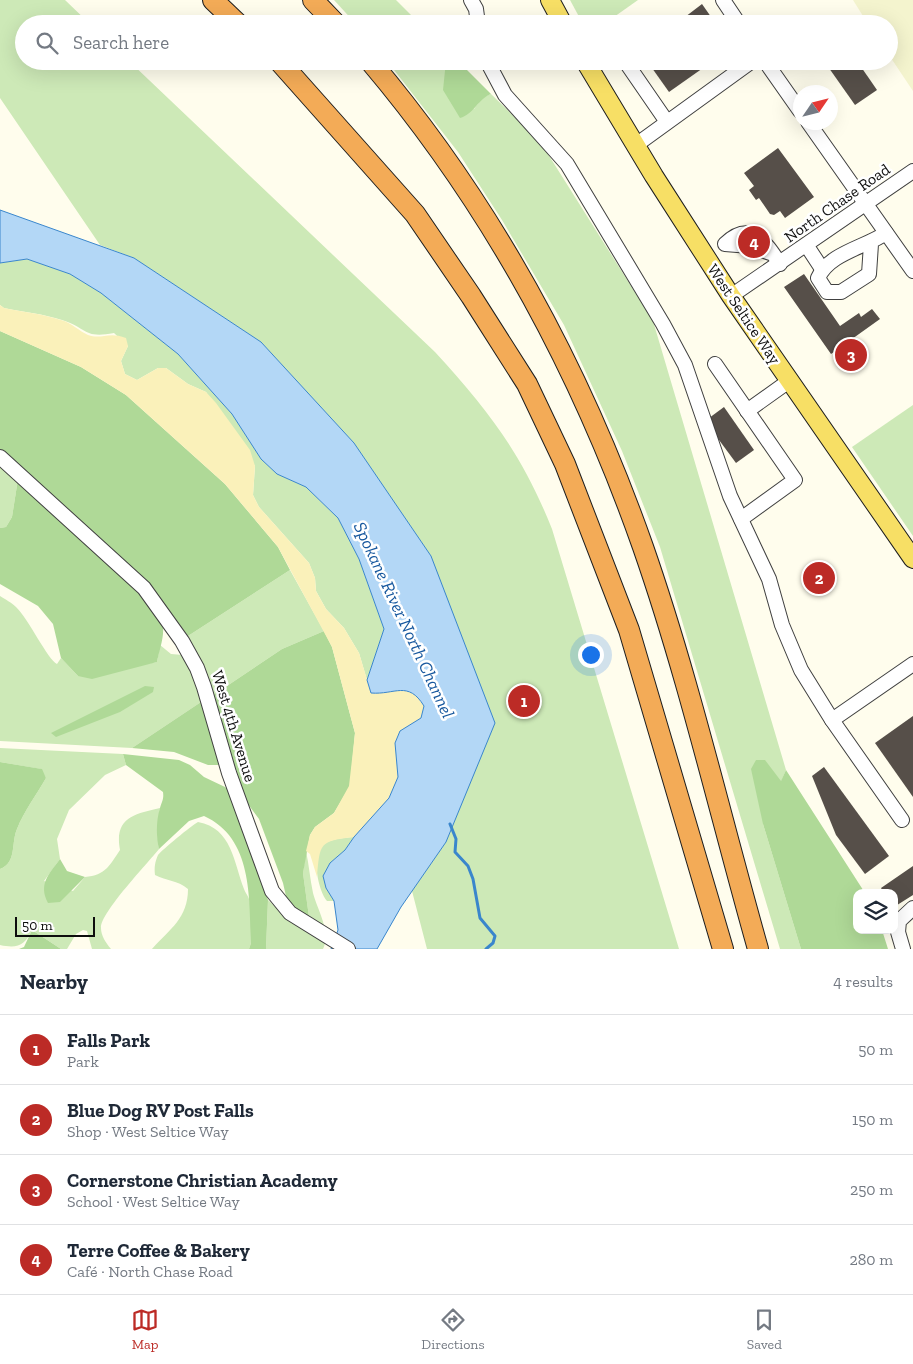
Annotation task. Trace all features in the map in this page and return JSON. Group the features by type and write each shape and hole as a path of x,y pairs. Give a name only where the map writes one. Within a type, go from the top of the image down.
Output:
{"highway":[{"path":"213,0 229,15"},
{"path":"312,0 327,15"},
{"path":"287,70 415,214 471,296 526,384 565,464 629,630 723,949"},
{"path":"377,70 462,182 490,224 541,313 586,405 626,500 771,949"},
{"path":"675,647 758,949"},
{"path":"680,800 712,949"}],"main road":[{"path":"550,0 558,15"},
{"name":"West Seltice Way","path":"590,70 731,296 913,559"}],"street":[{"path":"471,0 477,15"},
{"path":"723,0 733,15"},
{"path":"492,70 505,95 567,164 662,324 684,365 701,407 730,496 769,579 782,625 801,670 832,720 902,820"},
{"path":"631,70 667,122"},
{"path":"636,145 739,70"},
{"path":"771,70 793,101"},
{"path":"814,130 913,271"},
{"name":"North Chase Road","path":"731,296 777,259 807,246 913,172"},
{"path":"871,244 868,274 845,290 836,293 827,292 818,278 822,269 859,244 871,244 886,232"},
{"path":"706,257 740,234 753,234 769,245 777,259"},
{"path":"807,246 822,269"},
{"path":"715,364 794,480 741,519"},
{"path":"747,411 789,381"},
{"name":"West 4th Avenue","path":"0,457 144,588 182,641 198,668 229,773 267,883 282,906 348,949"},
{"path":"832,720 913,664"},
{"path":"903,949 898,932 899,921 913,908"}],"green space":[{"path":"0,0 65,0 81,15 15,15 15,70 138,70 435,352 488,414 529,478 552,529 679,949 427,949 412,891 446,842 431,556 354,443 261,342 134,258 100,245 0,98"},
{"path":"334,0 396,0 411,15 348,15"},
{"path":"570,0 638,0 617,15 578,15"},
{"path":"853,0 913,0 913,91 898,68 898,15 862,15"},
{"path":"394,70 451,70 474,109 483,97 491,94 541,143 653,321 786,770 763,824 801,949 780,949 660,547 622,451 564,325 502,220 458,152"},
{"path":"445,70 467,70 491,94 469,113 460,118 443,90"},
{"path":"27,259 70,274 101,293 178,354 232,414 261,459 277,474 306,487 338,518 359,559 384,629 367,680 359,653 344,628 326,609 316,591 315,578 309,563 259,507 253,495 255,466 206,392 188,384 166,368 158,368 137,380 125,374 121,361 128,346 114,333 91,334 70,323 55,318 4,308 0,305 0,263"},
{"path":"0,331 81,367 126,395 225,484 278,547 290,570 188,636 147,581 0,449"},
{"path":"913,405 913,536 852,447"},
{"path":"0,463 18,479 12,517 6,527 0,528"},
{"path":"18,479 124,574 158,614 163,632 157,662 92,679 78,676 61,658 53,624 38,606 0,584 0,528 6,527 12,517"},
{"path":"290,570 324,631 282,649 212,696 201,662 188,636"},
{"path":"0,596 13,604 21,612 53,661 57,664 61,658 78,676 157,662 160,645 171,654 183,655 190,663 204,700 132,748 0,741"},
{"path":"324,631 332,647 355,733 350,786 334,813 315,827 310,835 303,873 308,920 288,905 283,883 259,819 245,800 212,696 282,649"},
{"path":"145,686 154,687 153,692 120,712 56,737 51,733"},
{"path":"204,700 220,761 218,765 208,765 174,752 132,748"},
{"path":"0,748 123,754 126,765 105,775 69,810 57,839 60,859 44,881 73,891 85,877 98,874 110,865 120,850 120,831 128,819 134,815 160,808 157,830 159,849 116,900 103,921 102,934 111,949 92,949 87,931 83,930 76,934 67,949 61,949 32,930 27,939 20,945 0,945 0,869 9,862 13,852 15,834 20,822 46,778 41,769 0,762"},
{"path":"123,754 179,760 190,765 204,777 225,787 231,793 268,900 266,949 249,949 251,943 248,889 240,854 232,839 220,826 204,816 189,821 159,849 157,823 163,792 126,765"},
{"path":"756,760 765,760 781,781 786,770 862,889 853,889 853,934 883,934 888,949 801,949 763,824 751,769"},
{"path":"0,762 42,769 46,778 20,822 15,834 13,852 9,862 0,869"},
{"path":"198,822 218,831 230,848 249,898 251,943 249,949 152,949 177,922 185,908 188,889 155,875 158,855"},
{"path":"354,837 345,850 330,863 326,888 334,901 327,901 321,889 317,873 319,850 330,841"},
{"path":"306,851 313,893 325,928 326,936 323,949 266,949 268,900 283,914 309,917 303,873"},
{"path":"60,859 67,871 85,877 60,902 48,903 44,890 46,880"},
{"path":"32,930 61,949 19,949 24,947"}],"sand":[{"path":"0,305 4,308 65,321 88,335 97,337 114,335 126,338 128,346 121,361 125,374 137,380 158,368 166,368 188,384 206,392 250,450 255,466 253,495 259,507 309,563 315,578 316,591 326,609 344,628 359,653 371,693 406,691 418,698 424,706 421,718 401,731 395,743 398,777 389,798 354,837 334,840 324,846 319,857 317,877 310,854 306,851 310,835 315,827 334,813 349,786 355,733 332,647 278,547 225,484 126,395 81,367 0,331"}],"water":[{"name":"Spokane River North Channel","path":"0,210 134,258 261,342 354,443 431,556 495,723 446,842 401,907 377,949 331,949 338,930 334,901 326,888 323,876 330,863 345,850 354,837 389,798 398,777 395,743 400,731 421,718 424,706 418,698 407,691 371,693 367,680 384,629 359,559 338,518 306,487 277,474 261,459 232,414 178,354 101,293 70,274 27,259 0,263"}],"building":[{"path":"702,4 710,15 688,15"},
{"path":"653,70 700,70 669,92"},
{"path":"830,70 863,70 877,90 855,105"},
{"path":"778,148 814,197 785,218 780,211 774,215 770,214 759,198 756,200 749,190 754,186 744,173"},
{"path":"804,274 840,326 859,313 861,317 872,309 880,319 831,354 784,287"},
{"path":"724,407 754,450 736,463 705,421"},
{"path":"913,716 913,797 875,743"},
{"path":"824,767 889,856 865,874 836,835 812,776"},
{"path":"913,866 913,895 898,904 898,889 881,888"}],"waterway":[{"path":"450,824 456,839 455,852 468,866 473,879 480,918 495,936 493,943 486,949"}],"place":[{"name":"Terre Coffee & Bakery","path":"754,242"},
{"name":"Cornerstone Christian Academy","path":"851,355"},
{"name":"Blue Dog RV Post Falls","path":"819,578"},
{"name":"Falls Park","path":"524,701"}]}
